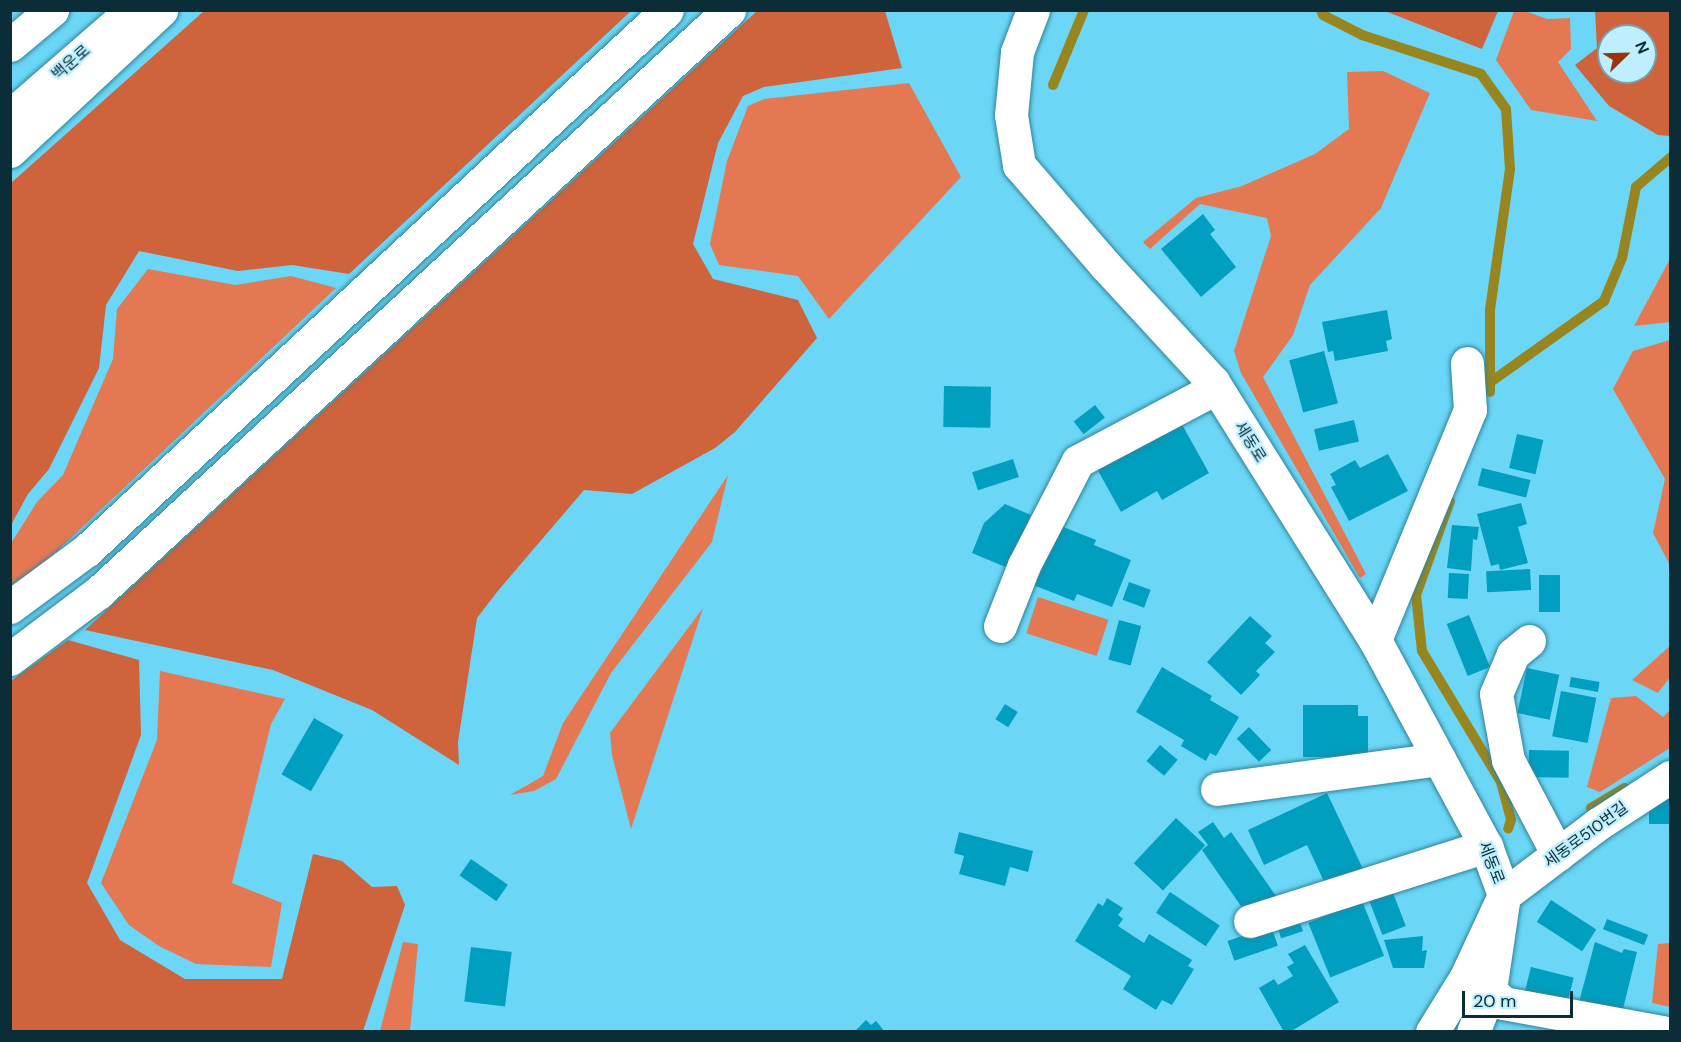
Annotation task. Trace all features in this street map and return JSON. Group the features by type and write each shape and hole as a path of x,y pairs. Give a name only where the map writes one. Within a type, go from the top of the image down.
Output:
{"main road":[{"path":"10,45 52,10"},
{"name":"백운로","path":"10,117 132,10"},
{"path":"10,151 162,10"},
{"path":"10,607 87,550 667,10"},
{"path":"10,659 99,592 729,10"},
{"name":"세동로","path":"1033,10 1017,52 1011,116 1019,165 1216,388 1375,640 1486,846 1504,895 1490,990 1473,1032"},
{"path":"1375,640 1470,410 1467,363"},
{"path":"1000,626 1024,565 1078,461 1216,388"},
{"path":"1529,641 1513,654 1496,694 1508,760 1558,855"},
{"path":"1217,789 1439,759"},
{"name":"세동로510번길","path":"1504,895 1598,824 1671,777"},
{"path":"1250,921 1486,846"},
{"name":"세동로","path":"1432,1032 1466,977 1504,895"},
{"path":"1490,990 1503,1003 1663,1032"}],"shaded area":[{"path":"758,10 885,11 902,68 764,87 743,96 718,143 693,244 713,279 798,300 817,338 735,432 715,448 632,494 584,490 497,592 477,618 458,742 459,765 372,710 273,670 85,630"},
{"path":"204,11 631,11 349,274 292,265 238,271 139,251 106,305 99,368 49,469 28,494 11,525 11,183"},
{"path":"1385,11 1498,11 1482,49"},
{"path":"1514,11 1525,11 1547,19 1570,18 1571,49 1558,62 1597,121 1531,110 1496,60"},
{"path":"1595,11 1670,11 1670,136 1658,135 1609,106 1575,65 1597,48"},
{"path":"1383,71 1430,93 1381,208 1310,285 1293,335 1263,377 1366,574 1360,578 1241,373 1234,351 1271,236 1267,218 1200,204 1150,249 1143,242 1196,198 1242,186 1315,154 1349,129 1347,72"},
{"path":"909,83 961,177 829,319 798,276 719,265 710,244 727,161 748,106 764,99"},
{"path":"1670,259 1670,322 1634,326"},
{"path":"148,269 235,285 291,276 336,288 40,567 11,585 10,545 37,502 63,475 113,359 117,309"},
{"path":"1670,340 1670,565 1653,533 1665,479 1613,389 1633,351"},
{"path":"728,475 712,542 611,673 556,779 534,791 510,795 543,776 563,723"},
{"path":"1038,597 1108,620 1097,656 1026,633"},
{"path":"703,608 631,829 612,755 610,733"},
{"path":"68,640 139,660 141,735 87,883 120,940 185,979 282,979 313,854 342,861 372,887 397,886 405,905 363,1031 11,1031 11,681"},
{"path":"1670,646 1670,677 1658,693 1632,680"},
{"path":"160,671 285,699 271,724 232,883 282,903 271,967 196,964 159,946 129,925 101,883 157,740"},
{"path":"1636,696 1663,717 1670,710 1670,748 1600,792 1587,787 1611,698"},
{"path":"403,942 418,944 410,1031 380,1031"},
{"path":"1670,943 1670,1007 1652,1003 1658,944"}],"building":[{"path":"1203,214 1215,230 1210,234 1236,267 1201,297 1161,249"},
{"path":"1387,310 1392,339 1386,341 1388,351 1335,361 1333,351 1328,352 1322,322"},
{"path":"1324,351 1338,403 1303,412 1289,360"},
{"path":"944,386 991,387 990,428 943,427"},
{"path":"1095,405 1105,418 1084,434 1074,422"},
{"path":"1179,419 1209,473 1162,500 1157,491 1121,512 1096,467"},
{"path":"1354,420 1359,441 1319,451 1314,429"},
{"path":"1517,434 1543,440 1535,474 1509,468"},
{"path":"1388,454 1408,491 1349,521 1331,487 1336,485 1330,474 1355,460 1360,468"},
{"path":"1013,459 1019,477 978,490 972,472"},
{"path":"1482,468 1531,480 1526,498 1478,485"},
{"path":"1521,503 1527,524 1518,527 1528,563 1500,570 1499,564 1491,566 1477,514"},
{"path":"1005,504 1031,515 1008,568 972,553 984,523"},
{"path":"1056,524 1096,540 1094,545 1131,560 1112,607 1077,594 1074,601 1033,585"},
{"path":"1452,525 1479,527 1477,540 1473,539 1471,571 1447,568"},
{"path":"1530,569 1531,590 1487,592 1486,571"},
{"path":"1449,573 1469,574 1468,599 1448,598"},
{"path":"1539,575 1560,575 1560,612 1539,612"},
{"path":"1129,582 1151,590 1144,608 1123,600"},
{"path":"1469,615 1490,667 1468,676 1447,624"},
{"path":"1250,616 1272,636 1265,643 1275,652 1256,671 1260,675 1241,695 1207,662"},
{"path":"1119,620 1141,626 1131,666 1108,660"},
{"path":"1162,667 1212,696 1210,700 1239,717 1216,756 1210,753 1206,761 1181,746 1184,740 1136,712"},
{"path":"1527,668 1559,675 1550,720 1517,713"},
{"path":"1571,677 1600,682 1598,692 1569,687"},
{"path":"1561,691 1596,698 1588,743 1552,736"},
{"path":"1005,704 1018,712 1008,727 995,719"},
{"path":"1303,705 1358,705 1358,716 1368,716 1368,757 1303,757"},
{"path":"314,718 343,735 311,791 282,774"},
{"path":"1249,727 1271,750 1259,762 1237,739"},
{"path":"1160,745 1178,760 1164,776 1147,761"},
{"path":"1529,750 1569,751 1569,778 1529,777"},
{"path":"1327,793 1364,871 1327,888 1307,845 1264,865 1248,830"},
{"path":"1649,798 1670,798 1670,824 1649,824"},
{"path":"1176,818 1205,845 1163,891 1134,863"},
{"path":"1213,822 1224,838 1231,832 1276,896 1243,909 1202,850 1208,845 1198,832"},
{"path":"959,832 1033,851 1028,872 1010,867 1005,886 959,874 964,856 954,853"},
{"path":"471,859 508,885 496,901 460,875"},
{"path":"1390,885 1406,926 1382,935 1367,894"},
{"path":"1170,892 1220,926 1206,946 1156,913"},
{"path":"1107,898 1123,908 1118,915 1123,919 1118,926 1144,943 1149,934 1192,960 1188,966 1194,969 1172,1005 1162,1000 1156,1010 1123,989 1131,976 1075,941 1098,903 1103,906"},
{"path":"1551,900 1596,929 1582,951 1537,922"},
{"path":"1362,901 1384,956 1330,977 1308,923"},
{"path":"1298,916 1303,931 1281,938 1276,923"},
{"path":"1607,919 1648,935 1644,945 1603,929"},
{"path":"1271,926 1278,946 1234,961 1228,941"},
{"path":"1423,936 1422,951 1427,950 1424,968 1393,968 1384,940"},
{"path":"1595,942 1622,953 1624,949 1637,952 1622,1013 1579,1002"},
{"path":"1305,945 1339,1002 1290,1032 1284,1032 1259,988 1274,979 1278,985 1293,976 1287,967 1294,963 1288,954"},
{"path":"471,947 512,952 505,1007 464,1002"},
{"path":"1531,967 1574,978 1567,1005 1524,994"},
{"path":"866,1020 871,1025 876,1021 885,1032 854,1032"}],"waterway":[{"path":"1053,85 1084,10"},
{"path":"1321,10 1323,15 1362,35 1481,74 1506,109 1510,169 1490,310 1490,392"},
{"path":"1492,381 1604,301 1622,258 1636,187 1670,158"},
{"path":"1450,501 1416,595 1422,651 1501,782 1511,820 1508,829"},
{"path":"1591,808 1624,788"}]}
